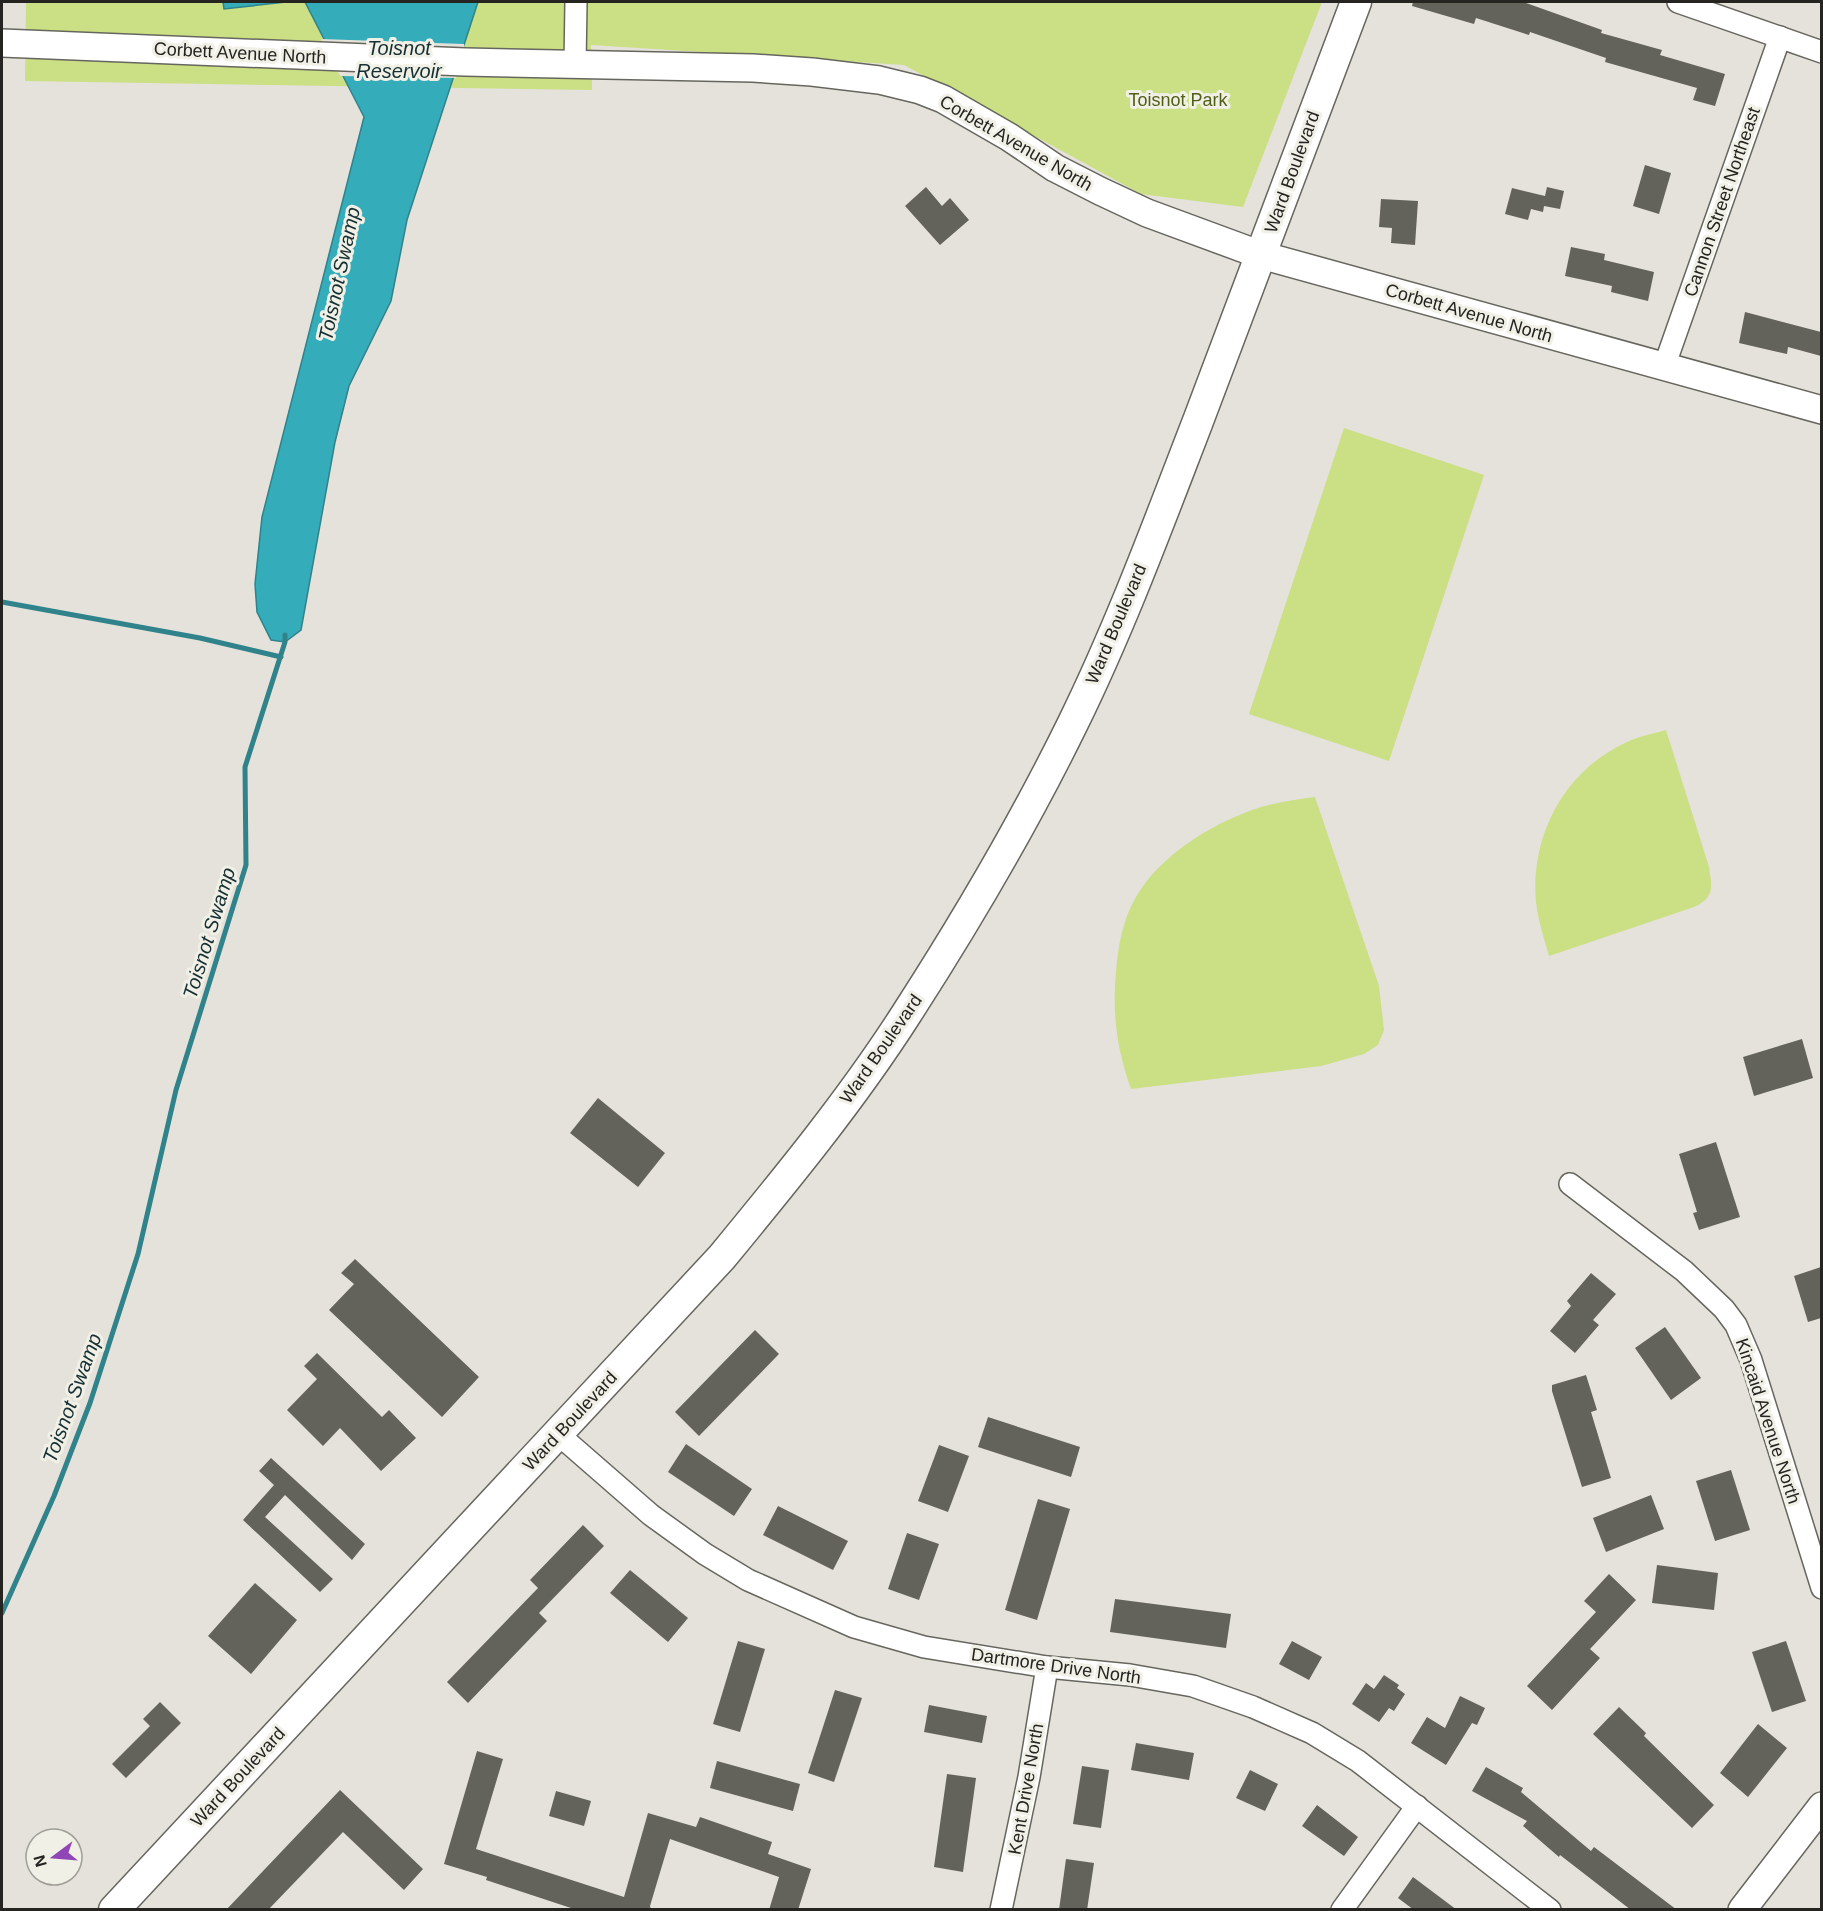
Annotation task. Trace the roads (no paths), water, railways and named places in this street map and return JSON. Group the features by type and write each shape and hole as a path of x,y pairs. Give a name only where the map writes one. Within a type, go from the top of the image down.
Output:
{"main road":[{"name":"Ward Boulevard","path":"114,1910 722,1257 845,1101 905,1016 976,902 1024,817 1108,648 1261,255 1356,2"}],"street":[{"path":"575,65 576,2"},
{"path":"1678,2 1821,52"},
{"name":"Cannon Street Northeast","path":"1664,367 1780,37"},
{"name":"Corbett Avenue North","path":"2,43 465,62 753,68 879,80 920,90 943,99 1009,137 1055,168 1100,192 1147,213 1261,255 1821,410"},
{"name":"Kincaid Avenue North","path":"1570,1184 1684,1271 1724,1309 1736,1325 1751,1360 1821,1588"},
{"name":"Dartmore Drive North","path":"558,1434 651,1515 705,1554 748,1580 854,1627 924,1647 1047,1667 1130,1675 1193,1686 1253,1707 1312,1733 1358,1761 1550,1910"},
{"name":"Kent Drive North","path":"1001,1910 1027,1788 1047,1667"},
{"path":"1342,1910 1417,1806"},
{"path":"1742,1910 1821,1806"}],"water":[{"path":"223,2 286,2 224,9"},
{"name":"Toisnot Reservoir","path":"305,2 478,2 407,220 391,301 349,386 335,442 301,630 285,642 271,640 257,612 255,584 262,517 364,117"}],"waterway":[{"path":"2,602 200,638 281,657"},
{"name":"Toisnot Swamp","path":"2,1613 54,1496 90,1403 138,1254 176,1090 246,865 245,767 285,642 285,635"}],"park label":[{"name":"Toisnot Park","path":"1178,100"}]}
